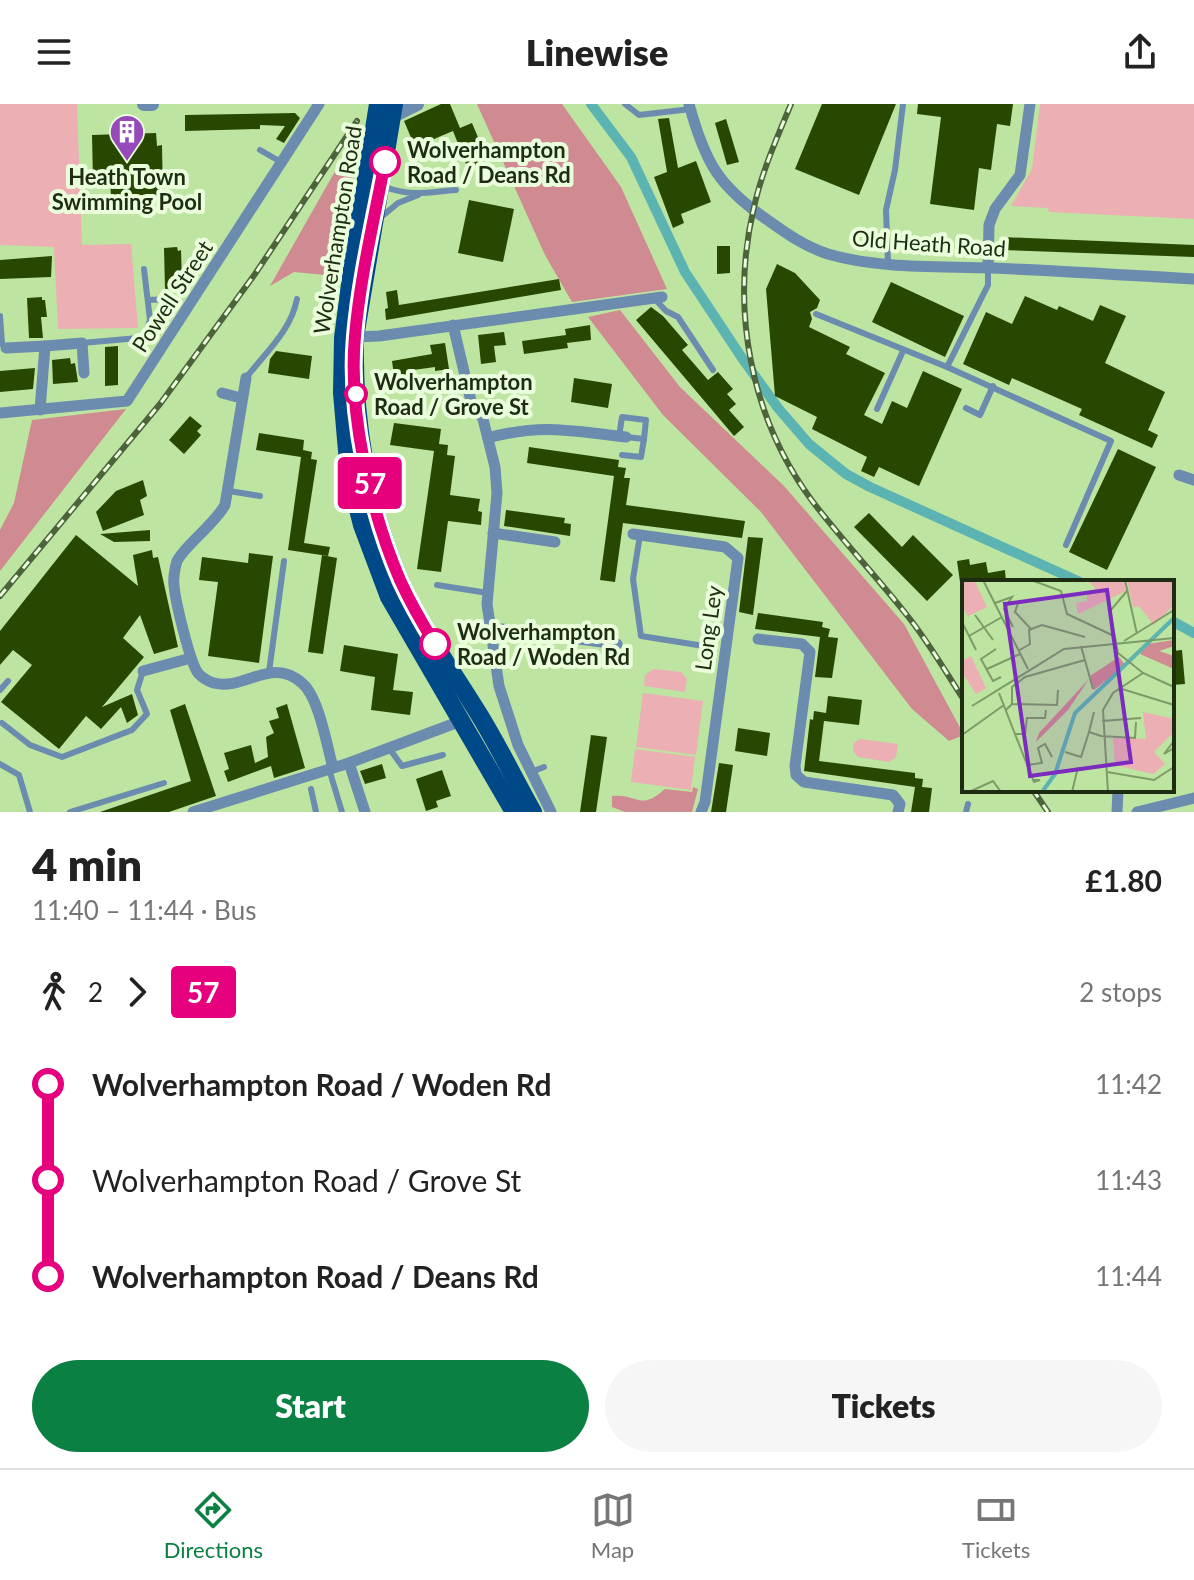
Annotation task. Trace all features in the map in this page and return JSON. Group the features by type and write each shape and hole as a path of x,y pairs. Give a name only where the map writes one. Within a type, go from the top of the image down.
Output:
{"main road":[{"name":"Wolverhampton Road","path":"388,108 373,182 342,393 349,474 362,525 389,597 514,812"},
{"name":"Wolverhampton Road","path":"373,182 373,225 349,337 364,457 385,540 413,608 480,716 533,812"},
{"path":"461,721 480,716"}],"street":[{"path":"144,104 152,104"},
{"name":"Powell Street","path":"0,413 127,401 319,104"},
{"path":"388,108 417,104"},
{"path":"988,268 989,225 995,209 1020,175 1030,104"},
{"name":"Old Heath Road","path":"690,106 710,164 740,202 812,248 850,259 888,263 1194,279"},
{"path":"349,337 379,336 658,298"},
{"path":"453,325 471,401 483,419 495,467 497,493 488,593 490,632 499,686 518,745 551,812"},
{"path":"6,348 82,343 84,373"},
{"path":"40,410 45,346"},
{"path":"246,378 225,505 216,521 176,563 174,584 191,658 198,673 214,683 225,683 269,672 290,676 306,686 312,697 331,769"},
{"path":"222,393 241,398"},
{"path":"488,438 518,430 549,428 623,437"},
{"path":"1179,475 1194,480"},
{"path":"493,533 555,542"},
{"name":"Long Ley","path":"636,534 725,547 738,558 705,802 701,812"},
{"path":"490,632 502,629 617,644"},
{"path":"758,639 802,644 810,652 796,775 804,782 893,795 900,804 898,812"},
{"path":"143,671 191,658"},
{"path":"193,812 349,763 461,721"},
{"path":"349,763 365,812"},
{"path":"1117,812 1118,792"},
{"path":"1137,812 1194,798"}],"lane":[{"path":"625,104 639,115 690,106"},
{"path":"888,263 886,210 895,170 903,104"},
{"path":"260,150 281,162"},
{"path":"373,182 402,193 456,190"},
{"path":"373,225 398,203 421,194"},
{"path":"947,367 988,285 988,268"},
{"path":"82,343 142,336 149,324 144,269"},
{"path":"658,298 666,311 678,317 713,370"},
{"path":"148,300 169,299"},
{"path":"246,378 280,336 294,314 297,299"},
{"path":"816,314 993,386 1111,441 1066,545"},
{"path":"0,316 2,344 6,348"},
{"path":"877,409 903,351"},
{"path":"966,408 980,415 993,386"},
{"path":"622,455 641,457 644,439 646,420 622,417 623,437 644,439"},
{"path":"229,491 260,496"},
{"path":"636,534 633,579 641,636 704,646"},
{"path":"269,672 284,561"},
{"path":"437,585 488,593"},
{"path":"2,723 30,745 62,757 132,730 147,714 137,690 143,671"},
{"path":"0,690 8,681"},
{"path":"518,745 530,739"},
{"path":"389,748 402,766 443,755"},
{"path":"0,764 19,775 30,812"},
{"path":"531,772 544,767"},
{"path":"331,769 342,812"},
{"path":"70,812 164,783"},
{"path":"311,789 316,812"},
{"path":"966,812 968,804"}],"shaded area":[{"path":"0,104 77,104 82,245 131,244 138,328 58,329 54,247 0,245"},
{"path":"477,104 562,104 621,187 667,289 572,302 545,255"},
{"path":"1040,104 1194,104 1194,219 1049,212 1048,208 1011,206 1032,169"},
{"path":"359,129 363,131 336,276 294,272 270,286"},
{"path":"620,310 680,387 784,486 904,624 962,736 949,741 912,709 761,512 663,415 588,317"},
{"path":"126,409 0,571 0,530 14,503 32,420"},
{"path":"654,669 681,672 687,679 685,692 644,686 645,675"},
{"path":"643,693 703,701 696,755 636,747"},
{"path":"860,739 898,744 896,757 889,762 858,757 853,751 854,743"},
{"path":"635,749 695,757 691,790 631,782"},
{"path":"693,787 698,789 692,812 625,812 612,807 612,796 644,801 665,789 692,792"}],"building":[{"path":"441,104 450,104 460,128 472,123 488,161 468,169 453,131 415,147 404,121"},
{"path":"822,104 896,104 859,195 795,169"},
{"path":"918,104 1013,104 1010,126 997,124 991,170 979,168 974,210 930,204 941,117 917,114"},
{"path":"295,113 300,118 284,143 276,139 285,126 185,131 185,115"},
{"path":"669,118 678,168 696,161 711,202 681,214 684,223 673,228 654,177 667,172 658,119"},
{"path":"726,119 739,162 727,165 715,123"},
{"name":"Heath Town Swimming Pool","path":"156,133 157,146 162,145 163,200 144,201 144,195 111,196 110,180 93,181 92,135"},
{"path":"469,200 514,209 503,262 458,253"},
{"path":"1002,237 1194,245 1194,257 1001,250"},
{"path":"717,246 730,246 730,273 717,274"},
{"path":"177,247 178,251 181,250 182,283 179,288 165,289 164,248"},
{"path":"52,256 51,277 0,279 0,260"},
{"path":"777,264 795,273 820,300 817,308 810,312 812,319 809,327 850,347 846,354 885,373 864,415 882,424 892,401 907,408 923,371 962,389 919,486 879,467 874,477 861,471 867,457 812,429 817,417 775,396 766,289"},
{"path":"559,279 561,290 386,320 386,292 397,290 399,305"},
{"path":"891,282 964,316 945,357 872,322"},
{"path":"1025,296 1093,321 1100,305 1126,316 1105,363 1165,392 1148,430 1158,435 1152,448 1079,415 1082,409 1012,378 1009,385 963,364 986,312 1012,324"},
{"path":"42,297 47,317 41,317 43,338 29,338 27,298"},
{"path":"651,307 688,345 682,350 708,380 718,372 733,389 727,394 736,404 729,410 744,427 734,436 636,320"},
{"path":"590,325 591,340 567,343 568,348 524,354 522,341 566,335 565,329"},
{"path":"504,332 506,345 494,346 496,362 481,364 478,335"},
{"path":"445,343 449,369 435,371 435,367 406,371 408,388 396,390 392,361 432,354 430,345"},
{"path":"118,346 118,385 105,386 105,347"},
{"path":"276,351 312,356 309,379 268,373 270,359"},
{"path":"70,358 71,364 75,363 78,382 53,384 52,360"},
{"path":"35,368 33,389 0,392 0,371"},
{"path":"574,378 612,384 608,408 571,402"},
{"path":"190,416 202,426 197,431 201,435 184,454 169,440"},
{"path":"394,423 441,429 439,444 448,445 447,455 455,456 450,495 480,499 478,511 482,512 481,525 448,521 441,572 417,569 434,451 390,445"},
{"path":"259,433 304,440 303,450 312,452 311,459 317,460 304,543 330,547 328,556 288,550 301,457 256,450"},
{"path":"529,447 619,460 618,467 626,468 624,478 630,478 626,505 745,521 742,538 623,523 615,582 600,580 614,476 527,463"},
{"path":"1118,449 1156,467 1107,570 1069,552"},
{"path":"143,480 147,496 140,500 144,515 103,531 96,512 116,491"},
{"path":"506,510 565,518 564,523 571,524 570,536 504,526"},
{"path":"869,513 902,547 913,535 953,575 927,601 854,527"},
{"path":"150,530 150,541 114,542 100,534"},
{"path":"76,535 138,586 133,555 152,550 153,558 158,557 178,647 154,654 140,615 123,638 144,657 102,707 132,694 138,715 127,723 121,707 101,729 86,716 59,749 1,702 32,665 13,650 0,665 0,631"},
{"path":"748,537 763,538 753,615 739,612"},
{"path":"249,553 273,556 259,663 208,656 218,582 199,580 202,557 248,563"},
{"path":"322,555 337,558 323,654 308,652"},
{"path":"969,559 970,565 986,562 988,573 1005,570 1006,580 960,582 957,561"},
{"path":"758,613 823,622 822,627 830,629 828,637 838,638 832,678 815,677 820,637 755,629"},
{"path":"344,645 398,654 393,690 413,692 410,715 371,710 375,677 340,671"},
{"path":"1182,650 1185,684 1174,685 1174,651"},
{"path":"828,696 862,700 859,725 824,721 819,761 915,773 915,778 923,779 922,787 932,788 929,812 911,812 915,787 804,771 810,719 813,720 814,711 826,713"},
{"path":"185,704 216,796 169,812 100,812 191,781 170,710"},
{"path":"287,704 305,768 274,778 271,766 228,782 224,771 229,769 224,753 251,745 255,763 268,757 266,737 274,733 269,721 279,718 276,708"},
{"path":"738,728 770,733 767,756 735,751"},
{"path":"591,735 607,737 596,812 580,812"},
{"path":"719,763 733,765 726,812 711,812"},
{"path":"382,764 386,778 365,784 360,771"},
{"path":"442,770 451,796 436,801 438,807 426,811 416,779"}],"waterway":[{"path":"591,104 631,157 685,272 778,408 809,444 846,474 870,487 1076,580"},
{"path":"1174,622 1194,633"}],"railway":[{"path":"791,104 761,180 747,245 744,284 746,323 760,398 791,469 813,502 914,624 962,697"},
{"path":"0,596 160,404 255,274 357,121"},
{"path":"1034,792 1048,812"}],"bus line":[{"name":"57","path":"385,162 363,277 354,373 364,457 385,540 399,579 435,644"}],"place":[{"name":"Wolverhampton Road / Deans Rd","path":"385,162"},
{"name":"Heath Town Swimming Pool","path":"127,163"},
{"name":"Wolverhampton Road / Grove St","path":"356,394"},
{"name":"Wolverhampton Road / Woden Rd","path":"435,644"}]}
